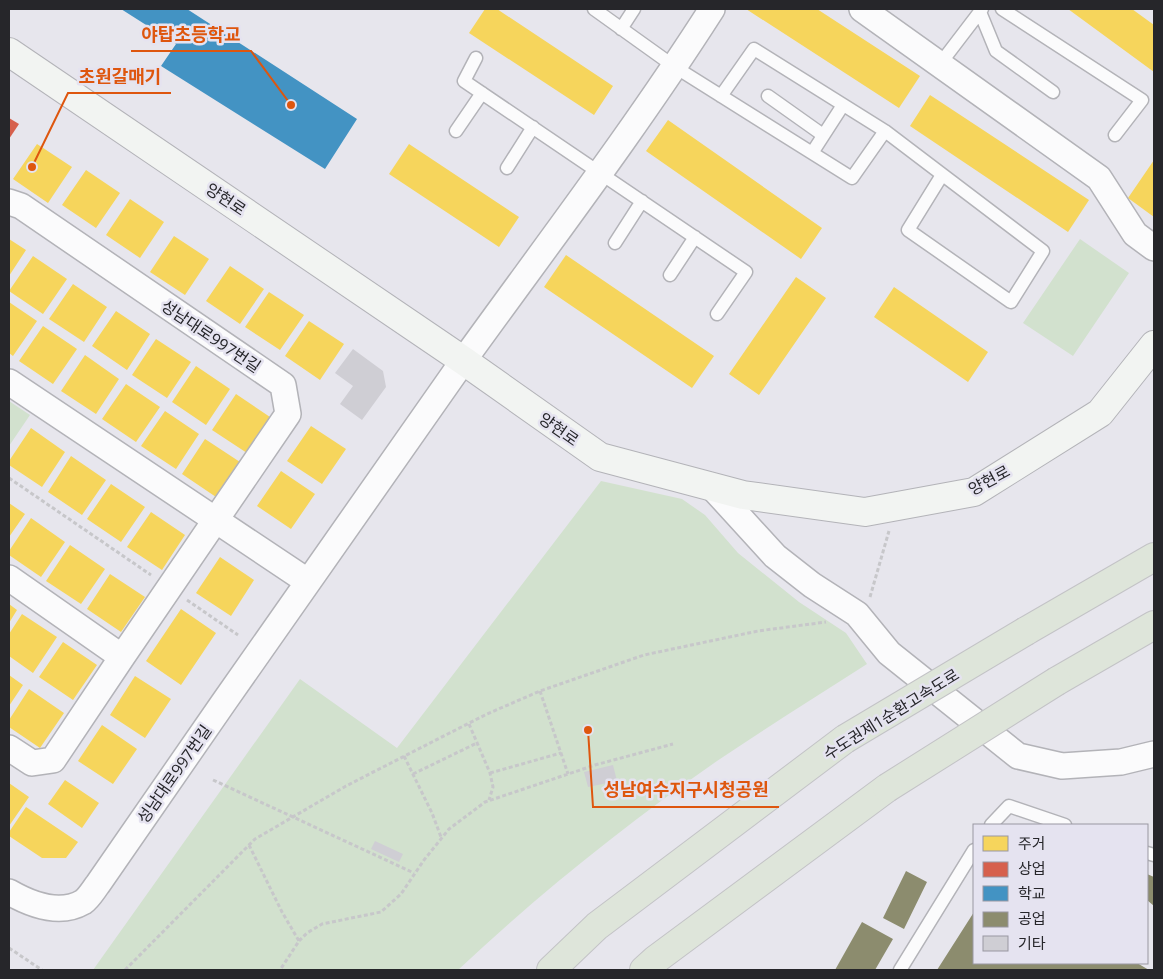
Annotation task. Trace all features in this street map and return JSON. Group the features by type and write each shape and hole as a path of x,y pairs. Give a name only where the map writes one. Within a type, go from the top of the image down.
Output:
{"highway":[{"name":"수도권제1순환고속도로","path":"551,970 597,926 846,739 1154,557"},
{"path":"644,970 887,788 1057,681 1154,625"}],"main road":[{"name":"양현로","path":"9,52 464,361 600,457 743,495 865,512 974,492 1100,414 1154,345"}],"street":[{"name":"성남대로997번길","path":"9,892 33,904 50,908 67,907 83,901 98,884 307,581 601,173 675,67 712,9"},
{"path":"862,9 1099,178 1135,234 1154,248"},
{"name":"성남대로997번길","path":"9,202 21,206 283,386 288,414 53,760 32,763 9,748"},
{"path":"9,382 307,581"},
{"path":"712,487 774,556 812,585 857,614 889,653 1018,756 1062,766 1121,762 1154,754"},
{"path":"9,578 122,657"}],"lane":[{"path":"594,9 675,67 852,178 885,131"},
{"path":"622,29 634,9"},
{"path":"1002,9 1142,100 1115,135"},
{"path":"940,64 981,10"},
{"path":"981,10 996,51 1053,92"},
{"path":"722,96 754,49 885,131 1043,250 1011,302 908,230 942,175"},
{"path":"476,58 464,81 746,272 717,314"},
{"path":"456,131 482,93"},
{"path":"768,96 823,135"},
{"path":"812,153 843,105"},
{"path":"508,168 533,127"},
{"path":"615,243 642,200"},
{"path":"670,275 695,237"},
{"path":"992,824 1010,806 1062,824"},
{"path":"900,970 973,852"}],"path":[{"path":"9,478 238,635"},
{"path":"125,970 255,839 346,786 468,724 540,692 644,655 758,631 819,622 862,621 891,526"},
{"path":"540,692 568,774"},
{"path":"468,724 490,773 493,787 489,800"},
{"path":"413,774 476,742"},
{"path":"280,970 299,940 322,924 381,912 401,894 442,837 469,813 489,800 595,765 673,744"},
{"path":"490,773 561,753"},
{"path":"404,756 442,837"},
{"path":"213,780 414,874"},
{"path":"249,845 282,912 299,940"},
{"path":"9,948 42,970"}],"green space":[{"path":"1080,239 1129,273 1073,356 1023,323"},
{"path":"9,401 30,415 9,446"},
{"path":"601,481 682,499 705,515 738,553 799,602 846,633 867,664 717,761 616,835 520,914 458,970 93,970 300,679 397,748"}],"building: 주거":[{"path":"485,9 497,9 613,86 594,115 469,33"},
{"path":"746,9 817,9 920,76 899,108"},
{"path":"1068,9 1132,9 1154,25 1154,72"},
{"path":"930,95 1089,200 1068,232 910,126"},
{"path":"668,120 822,228 801,259 646,151"},
{"path":"37,144 72,167 48,203 13,179"},
{"path":"409,144 519,217 499,247 389,174"},
{"path":"1154,160 1154,217 1128,198"},
{"path":"86,170 120,193 96,228 62,205"},
{"path":"130,199 164,222 140,258 106,235"},
{"path":"174,236 209,259 185,295 150,272"},
{"path":"9,239 26,250 9,276"},
{"path":"566,255 714,356 692,388 544,287"},
{"path":"33,256 67,279 43,314 9,291"},
{"path":"230,266 264,289 240,324 206,301"},
{"path":"796,277 826,298 759,395 729,374"},
{"path":"73,284 107,307 84,342 49,319"},
{"path":"894,287 988,352 968,382 874,317"},
{"path":"269,292 304,315 280,350 245,327"},
{"path":"9,302 37,321 13,356 9,353"},
{"path":"116,311 150,334 127,370 92,346"},
{"path":"309,321 344,344 320,380 285,356"},
{"path":"43,326 77,349 53,384 19,361"},
{"path":"156,339 191,362 167,398 132,375"},
{"path":"85,355 119,379 96,414 61,391"},
{"path":"196,366 230,389 206,425 172,402"},
{"path":"126,384 160,407 136,442 102,419"},
{"path":"236,394 270,417 247,453 212,430"},
{"path":"165,411 199,434 176,469 141,446"},
{"path":"311,426 346,449 322,484 287,461"},
{"path":"31,428 65,452 42,487 9,465 9,461"},
{"path":"205,439 240,462 216,497 182,474"},
{"path":"71,456 106,480 82,515 48,492"},
{"path":"281,471 315,494 291,529 257,506"},
{"path":"111,484 145,507 121,542 87,519"},
{"path":"9,503 25,514 9,537"},
{"path":"151,512 185,535 162,570 127,547"},
{"path":"31,518 65,542 41,577 9,555 9,551"},
{"path":"70,545 105,569 81,604 46,581"},
{"path":"220,557 254,580 231,616 196,593"},
{"path":"110,574 145,597 121,632 87,609"},
{"path":"9,604 17,610 9,623"},
{"path":"181,609 216,633 181,685 146,661"},
{"path":"22,614 57,637 33,673 9,656 9,634"},
{"path":"63,642 97,665 73,700 39,677"},
{"path":"9,675 23,685 9,706"},
{"path":"135,676 171,699 145,738 110,715"},
{"path":"29,689 64,713 40,748 9,727 9,720"},
{"path":"102,725 137,749 113,784 78,761"},
{"path":"65,780 99,803 82,828 48,804"},
{"path":"9,783 29,797 9,826"},
{"path":"26,807 78,842 66,858 42,858 9,836 9,832"}],"building: 상업":[{"path":"9,118 19,124 9,139"}],"building: 학교":[{"path":"121,9 187,9 357,119 325,169 161,66 176,44"}],"building: 공업":[{"path":"906,871 927,882 904,929 883,918"},
{"path":"1148,874 1154,877 1154,906 1148,901"},
{"path":"973,914 973,964 1139,964 1149,970 937,970"},
{"path":"862,922 893,939 875,970 835,970"}],"building: 기타":[{"path":"353,349 383,371 386,387 362,420 340,404 353,386 335,373"},
{"path":"613,765 617,781 588,787 584,772"},
{"path":"375,841 403,854 399,862 371,849"}],"place":[{"name":"야탑초등학교","path":"291,105"},
{"name":"초원갈매기","path":"32,167"},
{"name":"성남여수지구시청공원","path":"588,730"}]}
